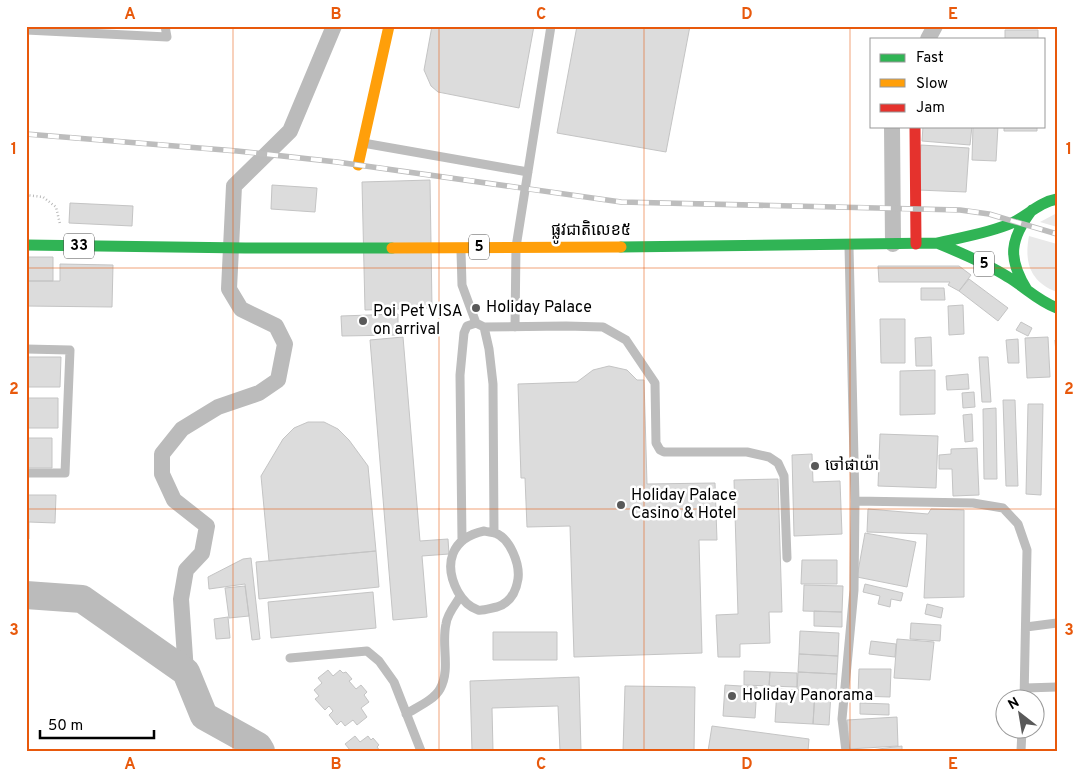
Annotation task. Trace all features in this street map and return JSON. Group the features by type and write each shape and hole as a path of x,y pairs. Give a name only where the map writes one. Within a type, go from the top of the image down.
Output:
{"main road":[{"path":"358,165 389,26"},
{"path":"915,128 916,244"},
{"name":"ផ្លូវជាតិលេខ៥","path":"26,245 244,248 704,247 937,244 988,232 1014,222 1047,201 1057,199"},
{"name":"ផ្លូវជាតិលេខ៥","path":"1028,292 1018,277 1013,259 1014,241 1021,224 1032,210"},
{"name":"ផ្លូវជាតិលេខ៥","path":"937,244 991,267 1028,292 1035,299 1045,305 1057,308"}],"street":[{"path":"929,38 935,26"},
{"path":"892,128 893,244"}],"lane":[{"path":"26,30 167,37 165,26"},
{"path":"515,327 516,247 551,26"},
{"path":"363,143 528,172"},
{"path":"846,751 842,719 854,590 855,501 849,244"},
{"path":"461,247 462,285 490,349 493,384 494,533"},
{"path":"462,540 460,375 464,334 467,326 603,327 626,340 655,384 656,443 660,450 664,452 747,452 770,457 778,464 784,476 787,558"},
{"path":"26,349 70,350 65,473 26,473"},
{"path":"855,501 973,504 1003,508 1018,524 1027,550 1024,688 1057,687"},
{"path":"484,531 494,533 497,533 513,551 518,576 514,593 504,605 478,610 460,597 454,585 450,565 455,549 462,540 471,534 484,531"},
{"path":"406,714 429,700 440,689 445,669 446,623 451,610 460,597"},
{"path":"1026,627 1057,623"},
{"path":"290,658 367,651 379,662 394,682 420,751"}],"path":[{"path":"26,195 43,197 56,207 61,225"}],"shaded area":[{"path":"1057,213 1057,227 1040,222"},
{"path":"1029,236 1057,244 1057,292 1041,283 1031,270 1027,254"}],"building":[{"path":"432,26 534,26 519,108 438,92 431,86 424,70"},
{"path":"577,26 690,26 666,152 557,133"},
{"path":"1005,30 1038,30 1038,38 1005,38"},
{"path":"923,128 972,128 970,145 922,141"},
{"path":"973,128 998,128 996,161 972,160"},
{"path":"1004,128 1037,128 1037,131 1004,131"},
{"path":"921,145 969,148 966,192 918,190"},
{"path":"430,180 432,308 365,310 362,182"},
{"path":"272,185 317,188 315,212 271,209"},
{"path":"70,203 133,206 132,226 69,223"},
{"path":"28,257 53,257 53,281 28,281"},
{"path":"26,264 28,264 28,281 60,281 60,264 113,265 112,307 26,306"},
{"path":"878,266 959,266 971,275 959,291 948,285 950,282 879,282"},
{"path":"969,279 1008,308 998,321 959,291"},
{"path":"921,288 944,288 945,300 921,300"},
{"path":"963,305 964,334 949,335 948,306"},
{"path":"398,314 398,335 342,336 341,316"},
{"path":"880,319 905,319 905,363 881,363"},
{"path":"1021,322 1032,328 1028,336 1016,330"},
{"path":"403,337 420,541 448,539 449,554 422,556 427,617 393,620 370,340"},
{"path":"931,337 932,366 916,366 915,338"},
{"path":"1048,337 1050,377 1027,378 1025,338"},
{"path":"1018,339 1019,363 1008,363 1006,340"},
{"path":"1055,340 1057,340 1057,367"},
{"path":"26,357 61,357 60,387 26,387"},
{"path":"979,357 988,357 991,402 982,402"},
{"name":"Holiday Palace Casino & Hotel","path":"609,366 627,370 637,380 644,380 647,484 715,483 717,540 699,540 702,653 574,657 570,526 527,527 525,478 521,478 518,384 577,382 593,370"},
{"path":"935,370 935,414 900,415 900,371"},
{"path":"968,374 969,389 947,390 946,376"},
{"path":"974,392 975,407 963,408 962,393"},
{"path":"26,398 58,398 58,428 26,428"},
{"path":"1003,400 1015,400 1018,486 1006,486"},
{"path":"1028,404 1043,404 1041,495 1026,494"},
{"path":"996,408 997,479 984,479 983,409"},
{"path":"972,414 973,441 965,442 963,415"},
{"path":"308,422 324,422 338,429 349,440 368,466 376,551 269,561 261,476 283,439 294,428"},
{"path":"880,434 938,436 936,488 878,486"},
{"path":"26,438 52,438 52,468 26,468"},
{"path":"977,448 979,495 953,496 952,469 939,469 939,455 951,454 951,449"},
{"path":"812,454 813,482 840,481 842,534 794,536 792,455"},
{"path":"778,479 782,612 769,612 770,643 740,644 740,657 718,657 716,615 738,614 734,480"},
{"path":"26,495 56,495 55,523 29,522 29,539 26,539"},
{"path":"868,509 928,514 931,509 964,510 964,597 924,598 927,534 867,532"},
{"path":"865,533 916,542 907,587 857,577"},
{"path":"376,551 379,587 259,599 256,562"},
{"path":"251,558 260,639 252,640 245,584 209,589 208,577 243,559"},
{"path":"802,560 837,560 837,584 801,584"},
{"path":"865,584 903,593 901,601 891,599 890,607 878,604 880,596 863,592"},
{"path":"804,585 843,586 842,612 803,611"},
{"path":"245,586 249,616 229,618 225,588"},
{"path":"373,592 376,628 271,638 268,602"},
{"path":"927,604 943,608 941,618 925,614"},
{"path":"814,611 842,612 842,627 814,626"},
{"path":"228,617 230,638 216,639 214,619"},
{"path":"911,623 941,625 940,641 910,639"},
{"path":"800,631 839,633 838,656 799,654"},
{"path":"493,632 557,632 557,660 493,660"},
{"path":"897,639 934,642 930,680 894,678"},
{"path":"871,641 896,644 895,657 869,654"},
{"path":"799,654 838,656 837,674 798,672"},
{"path":"859,669 891,669 890,697 858,696"},
{"path":"328,670 333,676 340,670 343,673 346,672 352,679 349,681 356,689 361,685 367,692 364,695 369,702 361,708 367,717 357,725 353,720 345,726 341,721 337,725 329,715 333,711 329,706 325,710 315,699 319,696 314,690 322,683 318,678"},
{"path":"744,671 770,672 769,686 744,685"},
{"path":"770,672 797,673 797,687 769,686"},
{"path":"798,672 837,674 836,692 831,692 829,725 813,724 815,691 797,690"},
{"path":"579,677 581,751 560,751 558,706 492,708 493,751 472,751 470,681"},
{"path":"725,685 757,687 755,718 723,716"},
{"path":"625,686 695,687 694,751 623,751"},
{"path":"777,689 815,691 813,724 775,722"},
{"path":"860,703 889,704 889,715 860,714"},
{"path":"897,717 898,746 849,749 847,720"},
{"path":"712,726 809,739 808,751 708,751"},
{"path":"355,736 360,742 368,736 371,740 373,738 379,745 377,747 380,751 348,751 350,750 345,744"},
{"path":"902,746 902,751 863,751"}],"waterway":[{"path":"186,672 181,599 186,570 202,553 207,526 174,500 162,474 162,454 182,429 218,407 259,393 278,380 285,344 276,326 241,309 229,289 234,186 290,131 334,26"},
{"path":"26,595 82,599 186,672 204,716 258,746 261,751"}],"railway":[{"path":"26,134 237,151 337,162 621,202 960,210 989,214 1057,234"}],"traffic: fast":[{"path":"621,247 937,243 994,230 1018,220 1045,203 1057,199"},
{"path":"1027,290 1016,268 1014,249 1019,230 1032,210"},
{"path":"937,243 991,267 1044,302 1057,308"},
{"path":"26,245 392,248"}],"traffic: slow":[{"path":"358,165 389,26"},
{"path":"392,248 621,247"}],"traffic: jam":[{"path":"915,128 916,244"}],"place":[{"name":"Holiday Palace","path":"476,308"},
{"name":"Poi Pet VISA on arrival","path":"363,321"},
{"name":"ចៅផាយ៉ា","path":"815,466"},
{"name":"Holiday Palace Casino & Hotel","path":"621,505"},
{"name":"Holiday Panorama","path":"732,696"}]}
